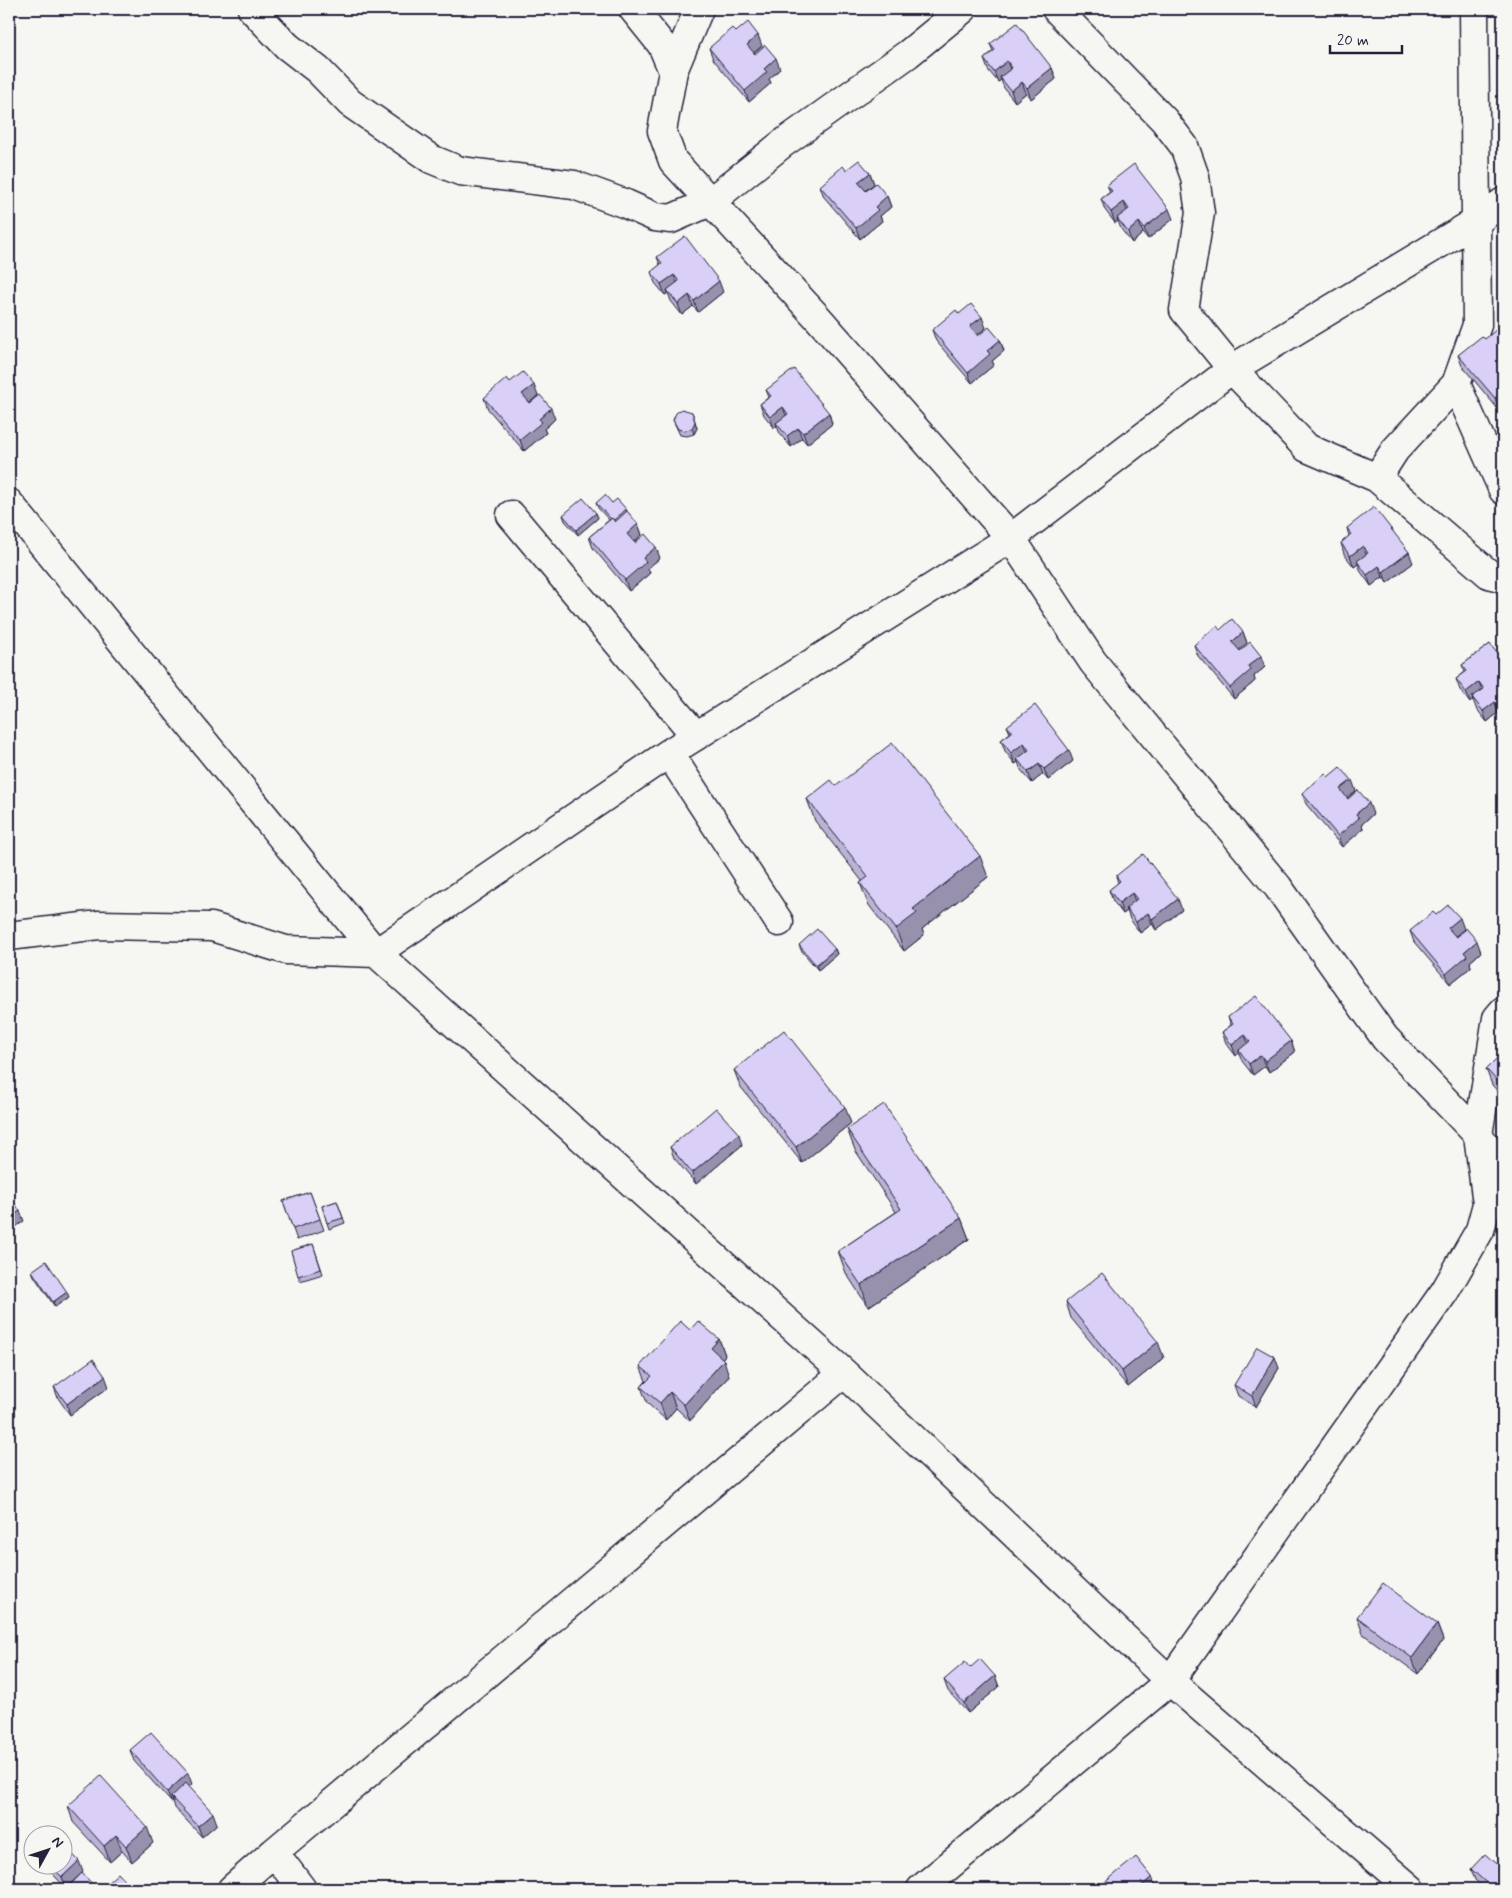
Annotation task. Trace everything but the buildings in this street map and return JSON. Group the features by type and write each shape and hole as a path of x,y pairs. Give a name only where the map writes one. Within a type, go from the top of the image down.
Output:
{"street":[{"path":"252,9 287,46 318,70 350,102 431,158 460,171 574,185 655,217 671,219 710,202 782,144 908,54 963,9"},
{"path":"633,9 662,46 673,72"},
{"path":"699,9 673,72 662,131 673,161 818,318 1011,538 1093,662 1278,886 1385,1038 1478,1135 1503,1168"},
{"path":"1058,9 1164,120 1184,146 1195,176 1200,213 1184,310 1232,369 1307,448 1377,478 1489,574 1503,578"},
{"path":"1377,478 1395,450 1456,384 1477,325 1474,9"},
{"path":"9,936 99,925 212,927 286,950 376,953 669,753 1011,538 1232,369 1477,221 1503,202"},
{"path":"1456,384 1503,490"},
{"path":"9,503 376,953 844,1373 1170,1681 1411,1889"},
{"path":"511,515 696,736"},
{"path":"669,753 779,922"},
{"path":"921,1889 1170,1681 1445,1291 1480,1230 1487,1204 1478,1135 1496,1018 1503,1011"},
{"path":"232,1889 844,1373"},
{"path":"274,1852 302,1889"}]}
